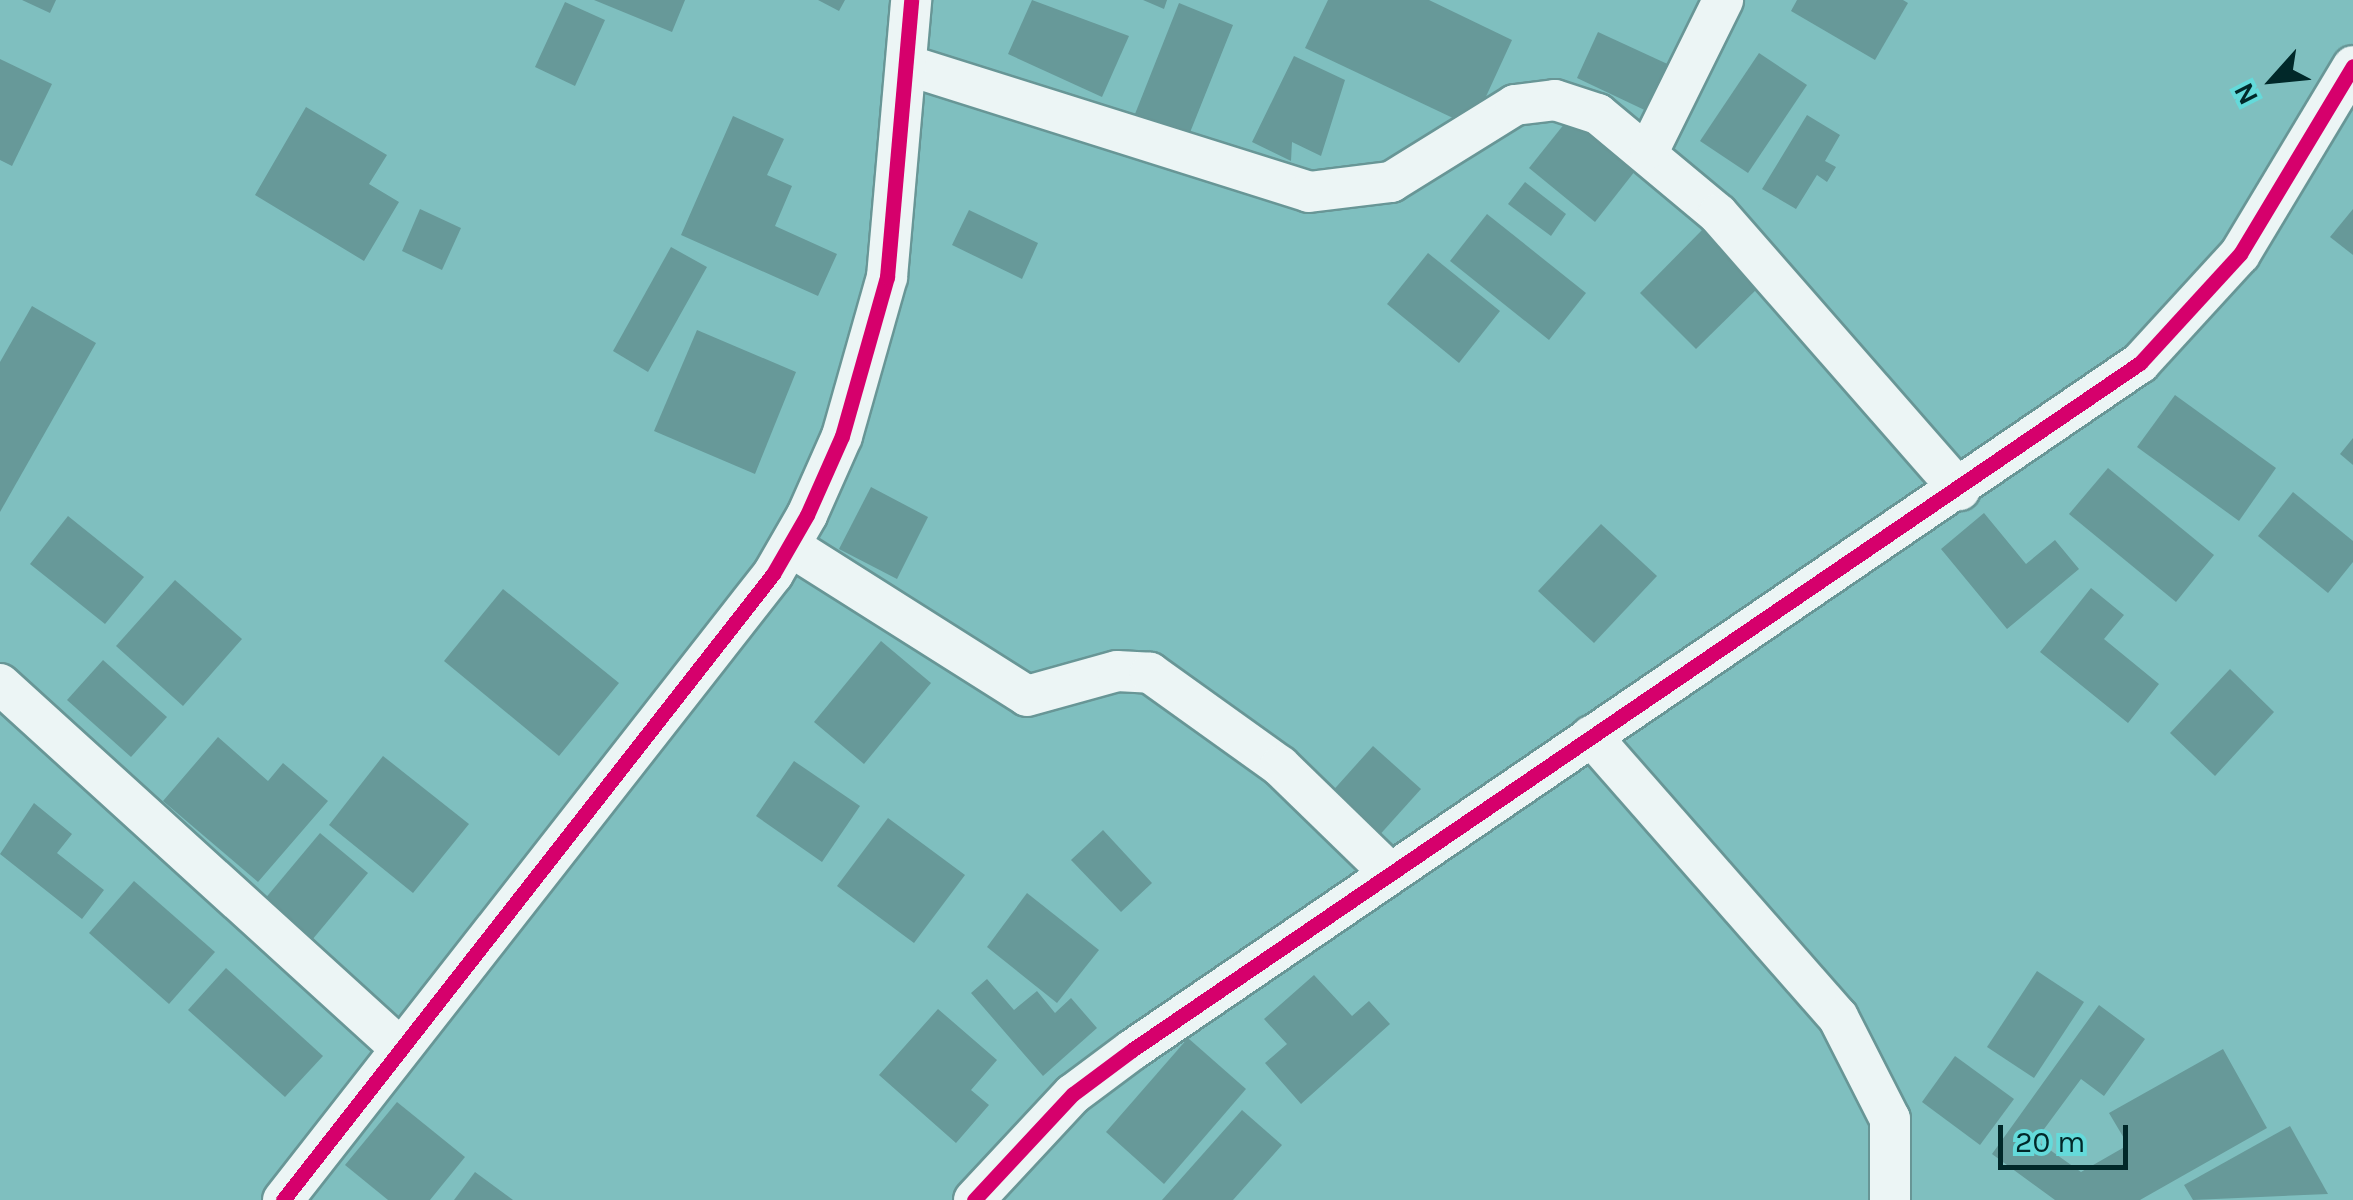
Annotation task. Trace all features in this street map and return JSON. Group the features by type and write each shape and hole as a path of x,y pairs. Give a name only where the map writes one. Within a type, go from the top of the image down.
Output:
{"street":[{"path":"284,1200 396,1045 790,546 868,357 901,191 911,0"},
{"path":"1650,148 1723,0"},
{"path":"910,66 1309,192 1390,182 1516,105 1569,105 1650,148 1960,490"},
{"path":"974,1200 1073,1094 1389,872 1960,490 2185,322 2240,254 2353,66"},
{"path":"790,546 1027,696 1117,671 1150,673 1280,766 1389,872"},
{"path":"0,684 396,1045"},
{"path":"1591,736 1838,1017 1890,1119 1890,1200"}],"building":[{"path":"22,0 56,0 50,13"},
{"path":"594,0 685,0 672,32"},
{"path":"818,0 845,0 839,11"},
{"path":"1032,0 1129,36 1102,97 1008,54"},
{"path":"1143,0 1167,0 1164,9"},
{"path":"1328,0 1429,0 1512,40 1472,127 1305,48"},
{"path":"1797,0 1908,3 1875,60 1791,11"},
{"path":"565,2 605,20 575,86 535,67"},
{"path":"1179,3 1233,25 1189,135 1135,114"},
{"path":"1598,32 1674,67 1653,114 1577,78"},
{"path":"1759,53 1807,85 1748,173 1700,141"},
{"path":"1294,56 1345,80 1321,156 1292,142 1291,161 1252,142"},
{"path":"0,59 52,84 12,166 0,160"},
{"path":"306,107 387,155 369,184 399,202 364,261 255,195"},
{"path":"1807,115 1840,135 1825,161 1836,167 1827,182 1817,175 1796,209 1762,189"},
{"path":"733,116 784,139 767,175 792,186 775,226 837,254 818,296 681,235"},
{"path":"1569,118 1635,171 1595,222 1529,168"},
{"path":"1525,182 1566,214 1551,236 1508,204"},
{"path":"420,209 461,228 442,270 402,251"},
{"path":"2353,209 2353,255 2330,237"},
{"path":"969,210 1038,243 1022,279 952,245"},
{"path":"1487,214 1586,293 1549,340 1450,261"},
{"path":"1706,226 1763,283 1696,349 1640,293"},
{"path":"671,247 707,267 648,372 613,351"},
{"path":"1428,253 1500,311 1459,363 1387,304"},
{"path":"32,306 96,343 0,512 0,362"},
{"path":"697,330 796,372 755,474 654,431"},
{"path":"2175,395 2276,468 2239,521 2137,447"},
{"path":"2353,438 2353,465 2340,454"},
{"path":"2108,468 2214,555 2176,602 2069,514"},
{"path":"871,487 928,517 897,579 839,549"},
{"path":"2293,492 2353,541 2353,562 2328,593 2258,536"},
{"path":"1984,513 2026,564 2055,540 2079,569 2007,629 1941,549"},
{"path":"68,516 144,577 105,624 30,564"},
{"path":"1601,524 1657,576 1594,643 1538,591"},
{"path":"175,580 242,639 183,706 116,646"},
{"path":"2091,588 2124,615 2104,639 2159,684 2128,723 2040,652"},
{"path":"503,589 619,683 559,756 444,661"},
{"path":"881,641 931,683 864,764 814,722"},
{"path":"103,660 167,717 131,757 67,700"},
{"path":"2230,669 2274,712 2215,776 2170,733"},
{"path":"218,737 268,781 283,763 328,801 258,882 163,801"},
{"path":"1373,746 1421,789 1376,839 1329,795"},
{"path":"383,756 469,824 413,893 329,825"},
{"path":"794,761 860,806 822,862 756,816"},
{"path":"34,803 72,834 57,853 104,890 82,919 0,854"},
{"path":"888,818 965,875 914,943 837,886"},
{"path":"1103,830 1152,883 1121,912 1071,860"},
{"path":"320,833 368,873 312,940 264,900"},
{"path":"134,881 215,952 169,1004 89,933"},
{"path":"1027,893 1099,950 1057,1003 987,947"},
{"path":"226,968 323,1056 285,1097 188,1010"},
{"path":"2037,971 2084,1002 2034,1078 1987,1047"},
{"path":"1314,975 1352,1016 1369,1001 1390,1024 1301,1104 1265,1063 1287,1044 1264,1019"},
{"path":"987,979 1014,1010 1037,991 1055,1013 1071,998 1097,1028 1043,1076 971,993"},
{"path":"2099,1005 2145,1039 2104,1096 2081,1079 2036,1140 2081,1172 2128,1145 2109,1113 2223,1049 2267,1128 2140,1200 2055,1200 1992,1154"},
{"path":"938,1009 997,1060 971,1090 989,1105 956,1143 879,1075"},
{"path":"1188,1038 1246,1089 1164,1184 1106,1132"},
{"path":"1955,1056 2014,1099 1980,1145 1922,1102"},
{"path":"397,1102 465,1157 430,1200 388,1200 345,1165"},
{"path":"1242,1110 1282,1145 1233,1200 1162,1200"},
{"path":"2290,1126 2328,1194 2193,1200 2184,1185"},
{"path":"475,1172 513,1200 454,1200"}],"cycle path":[{"path":"283,1200 773,574 807,515 842,436 887,277 911,0"},
{"path":"974,1200 1073,1094 1132,1050 2140,363 2240,254 2353,66"}]}
